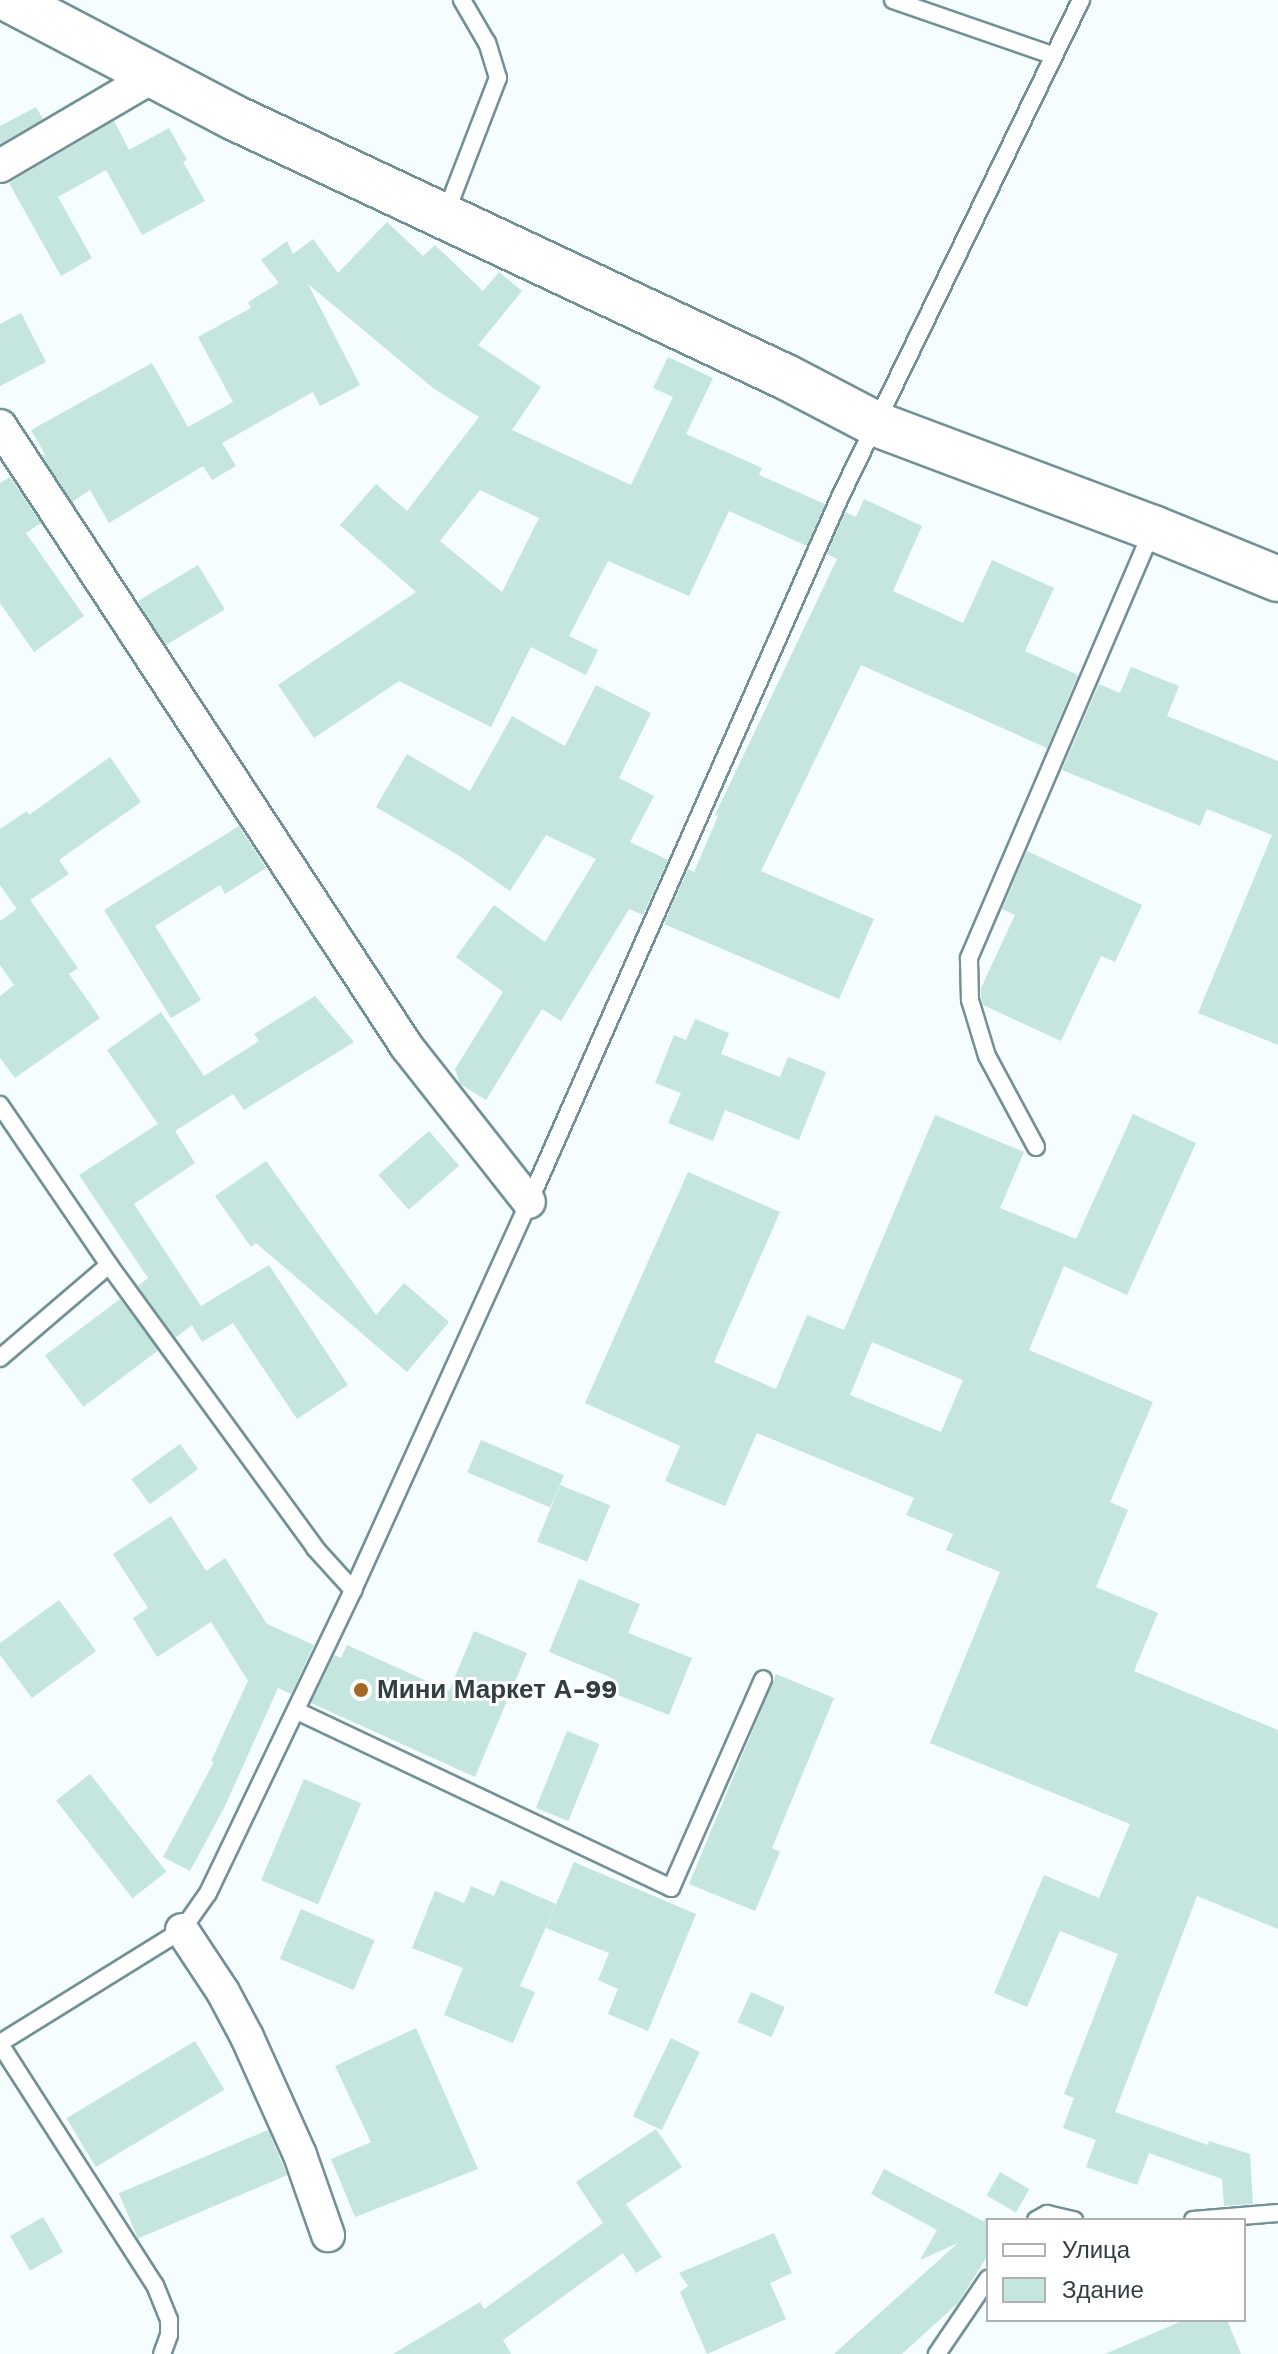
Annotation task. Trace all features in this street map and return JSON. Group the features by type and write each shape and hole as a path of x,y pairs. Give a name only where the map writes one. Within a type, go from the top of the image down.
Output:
{"street":[{"path":"10,0 157,74 235,118 786,377 876,424 1153,528 1278,579"},
{"path":"0,166 157,74"},
{"path":"0,426 407,1047 529,1202"},
{"path":"182,1930 223,1992 247,2037 300,2155 328,2235"}],"lane":[{"path":"445,217 498,78 487,43 462,0"},
{"path":"893,0 1052,55"},
{"path":"162,2354 169,2335 169,2320 155,2285 0,2044 182,1930 208,1893 353,1590 876,424 1081,0"},
{"path":"1036,1147 987,1056 970,1000 969,958 1153,528"},
{"path":"0,1105 109,1265 315,1548 353,1590"},
{"path":"0,1358 109,1265"},
{"path":"297,1711 671,1888 763,1679"},
{"path":"1217,2218 1278,2213"},
{"path":"1040,2218 1047,2214 1065,2218"},
{"path":"937,2354 986,2282"}],"building":[{"path":"36,107 43,119 0,144 0,126"},
{"path":"114,121 129,150 169,128 187,160 183,162 205,201 142,235 106,170 58,197 92,258 61,276 9,183"},
{"path":"387,222 423,256 435,245 483,291 499,272 522,291 478,345 541,387 512,430 631,485 673,397 653,388 668,357 713,378 686,434 762,468 759,475 825,504 807,546 729,511 689,596 608,561 569,636 598,650 586,675 531,647 491,727 399,681 314,738 278,685 416,592 340,525 376,484 407,511 479,417 433,388 308,284 360,385 320,406 313,392 222,443 236,466 212,480 203,466 109,523 90,490 72,502 42,456 45,454 31,430 152,363 188,427 233,402 198,337 251,308 248,302 279,283 261,260 287,241 293,254 313,239 338,273","holes":["480,490 539,518 502,592 440,541"]},
{"path":"21,313 46,362 0,386 0,324"},
{"path":"10,477 41,523 26,533 84,616 34,652 0,603 0,483"},
{"path":"864,499 922,526 893,591 963,623 992,560 1054,588 1025,651 1078,675 1047,748 861,665 761,871 874,919 839,999 664,924 688,869 694,872 718,816 715,815 837,559 827,554 845,512 856,517"},
{"path":"198,565 225,610 165,646 138,601"},
{"path":"1131,667 1179,686 1167,716 1278,761 1278,1045 1198,1013 1272,835 1207,809 1200,826 1062,770 1099,684 1120,693"},
{"path":"596,685 651,713 619,778 654,796 630,842 668,860 643,915 629,909 561,1021 542,1009 486,1100 460,1084 455,1069 503,992 456,957 494,905 545,942 596,859 546,835 510,891 458,855 376,807 407,754 470,791 512,716 565,746"},
{"path":"110,757 141,802 59,860 69,874 30,900 78,968 69,974 100,1018 15,1078 0,1058 0,996 14,985 0,965 0,921 17,909 0,885 0,829 27,811 29,815"},
{"path":"239,826 266,868 225,894 220,885 155,926 201,1000 171,1018 104,910"},
{"path":"1027,851 1142,905 1115,962 1101,956 1061,1041 983,1005 981,998 981,988 1015,915 1002,909"},
{"path":"315,996 354,1042 244,1110 233,1094 175,1131 195,1163 134,1204 201,1306 269,1265 348,1385 297,1419 233,1323 202,1342 192,1325 175,1338 138,1286 148,1278 79,1175 158,1124 107,1050 161,1012 204,1076 259,1041 254,1034"},
{"path":"695,1019 729,1033 721,1054 780,1077 788,1057 826,1072 799,1140 725,1110 713,1141 668,1123 681,1093 655,1083 674,1035 686,1040"},
{"path":"1133,1114 1196,1143 1127,1295 1064,1266 1029,1350 1153,1402 1110,1502 1128,1510 1096,1587 1158,1613 1134,1671 1278,1730 1278,1929 1197,1896 1115,2112 1208,2145 1209,2141 1250,2154 1253,2204 1224,2206 1222,2179 1149,2153 1137,2185 1086,2167 1096,2140 1063,2128 1074,2098 1064,2094 1118,1954 1060,1931 1027,2007 994,1993 1044,1875 1099,1898 1130,1824 930,1743 1000,1572 946,1550 953,1534 906,1515 914,1498 757,1433 725,1506 665,1481 680,1446 585,1403 688,1172 780,1212 714,1362 776,1389 807,1315 844,1330 935,1115 1024,1152 1000,1208 1076,1239","holes":["872,1342 963,1380 941,1432 850,1395"]},
{"path":"429,1131 459,1166 409,1210 378,1175"},
{"path":"266,1161 376,1315 404,1283 449,1322 407,1372 256,1243 251,1247 215,1196"},
{"path":"120,1299 159,1350 83,1407 45,1356"},
{"path":"481,1440 564,1475 550,1507 467,1472"},
{"path":"180,1444 198,1469 150,1504 131,1479"},
{"path":"560,1485 610,1505 587,1562 537,1542"},
{"path":"171,1516 206,1571 225,1558 267,1624 314,1645 291,1694 278,1688 225,1806 190,1871 163,1857 214,1762 211,1761 248,1681 211,1622 157,1657 133,1618 148,1608 113,1554"},
{"path":"579,1579 640,1604 628,1633 692,1658 669,1715 605,1690 610,1677 549,1652"},
{"path":"59,1600 96,1651 32,1698 0,1655 0,1643"},
{"path":"474,1631 527,1653 475,1777 311,1703 334,1655 341,1658 347,1645 449,1691"},
{"path":"776,1674 834,1698 772,1848 780,1852 755,1911 689,1884"},
{"path":"567,1731 599,1744 568,1821 536,1808"},
{"path":"90,1774 166,1872 132,1898 56,1800"},
{"path":"304,1779 361,1803 318,1904 261,1880"},
{"path":"574,1862 696,1914 648,2031 608,2014 618,1989 598,1980 609,1953 546,1928"},
{"path":"501,1880 556,1904 520,1986 535,1992 513,2043 444,2015 463,1968 412,1948 435,1891 464,1903 471,1886 494,1896"},
{"path":"301,1909 375,1940 354,1990 280,1959"},
{"path":"751,1992 785,2007 771,2037 738,2022"},
{"path":"416,2028 478,2169 355,2217 331,2159 371,2142 335,2066"},
{"path":"671,2038 700,2052 662,2130 633,2116"},
{"path":"195,2041 224,2090 96,2167 66,2118"},
{"path":"656,2129 682,2167 626,2204 662,2257 636,2273 623,2253 503,2340 511,2354 393,2354 480,2302 484,2309 603,2223 576,2182"},
{"path":"268,2130 287,2175 138,2238 119,2193"},
{"path":"884,2169 983,2221 986,2219 986,2258 958,2303 902,2354 834,2354 958,2243 920,2260 937,2230 871,2194"},
{"path":"1000,2172 1029,2189 1016,2212 987,2195"},
{"path":"43,2217 63,2252 30,2271 10,2236"},
{"path":"774,2233 792,2273 770,2283 786,2319 707,2354 680,2292 688,2286 679,2273"},
{"path":"1179,2322 1228,2322 1241,2354 1105,2354"}],"place":[{"name":"Мини Маркет А-99","path":"361,1690"}]}
